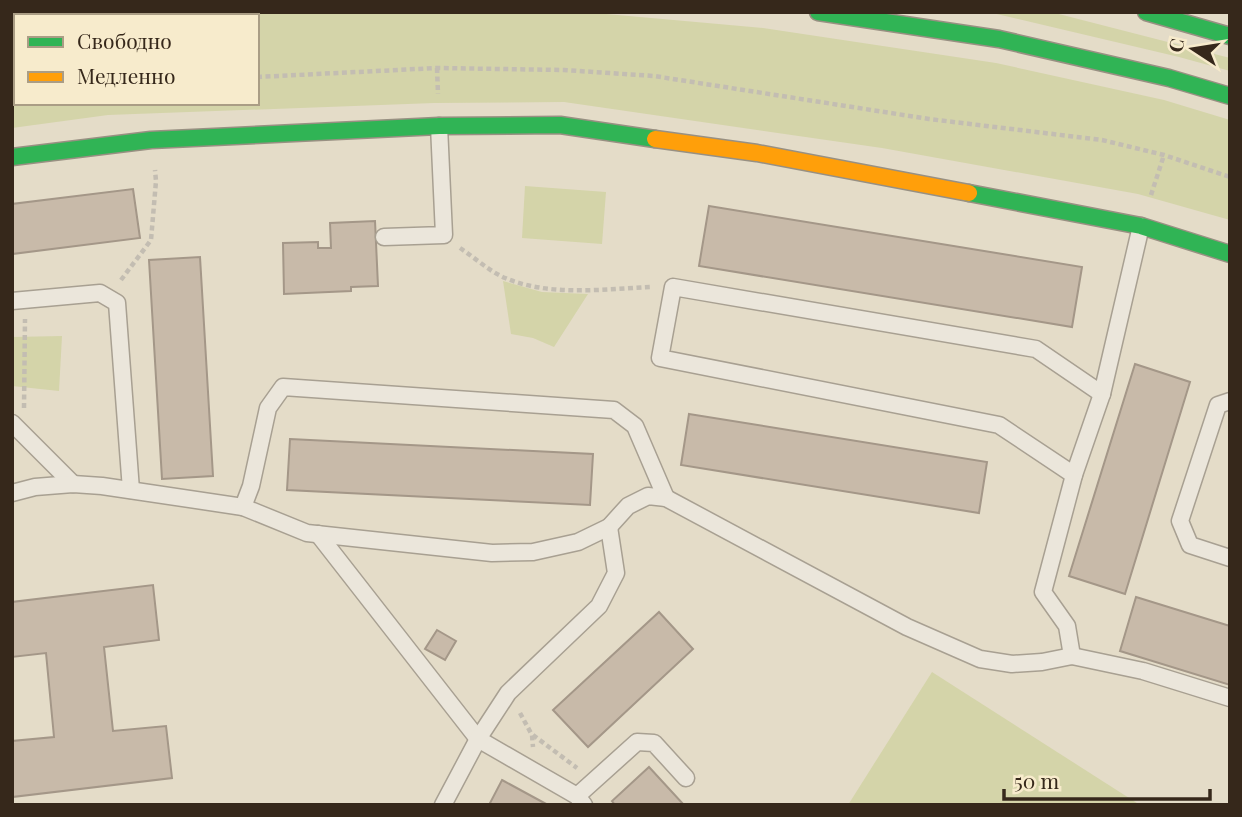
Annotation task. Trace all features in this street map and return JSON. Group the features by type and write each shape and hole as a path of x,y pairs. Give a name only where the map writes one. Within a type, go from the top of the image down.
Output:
{"main road":[{"path":"818,12 999,39 1169,78 1230,96"},
{"path":"1146,12 1179,17 1230,36"},
{"path":"12,157 151,140 439,126 560,125 744,151 1141,226 1230,254"}],"lane":[{"path":"384,236 444,235 439,126"},
{"path":"1072,656 1067,626 1043,592 1074,475 1102,394 1141,226"},
{"path":"1074,475 999,425 660,358 673,287 1036,349 1102,394"},
{"path":"19,301 100,293 117,303 131,490"},
{"path":"243,507 251,486 268,408 283,387 614,410 635,426 666,498"},
{"path":"1230,401 1218,405 1180,521 1189,545 1230,558"},
{"path":"13,423 73,484"},
{"path":"12,493 35,487 73,484 131,490 243,507 307,533 492,553 533,552 578,542 609,527 628,506 648,496 666,498 907,627 980,659 1012,664 1072,656 1143,671 1230,698"},
{"path":"443,805 478,739 508,692 599,607 616,573 609,527"},
{"path":"318,534 478,739 581,801 594,781 637,742 654,743 685,778"}],"path":[{"path":"259,77 437,68 564,70 654,76 929,119 1102,140 1164,155 1230,177"},
{"path":"108,298 151,240 156,181 151,140"},
{"path":"1141,226 1164,155"},
{"path":"444,235 504,277 523,284 563,289 673,287"},
{"path":"13,423 25,406 19,301"},
{"path":"508,692 533,735 594,781"},
{"path":"533,735 535,772"}],"green space":[{"path":"584,12 763,28 996,63 1164,100 1230,120 1230,220 1138,194 882,148 564,102 434,103 108,115 12,128 14,26 14,105 259,105 259,14 210,14"},
{"path":"988,12 1051,12 1230,58 1230,71 1179,57"},
{"path":"525,186 606,192 602,244 522,238"},
{"path":"503,281 542,292 588,294 554,347 533,338 511,334"},
{"path":"62,336 59,391 12,386 12,337"},
{"path":"932,672 1140,805 848,805"}],"building":[{"path":"133,189 140,238 12,254 12,204"},
{"path":"709,206 1082,267 1072,327 699,266"},
{"path":"375,221 378,286 351,287 351,291 284,294 283,243 318,242 318,248 331,248 330,223"},
{"path":"200,257 213,476 162,479 149,260"},
{"path":"1135,364 1190,382 1125,594 1069,576"},
{"path":"689,414 987,462 979,513 681,465"},
{"path":"290,439 593,454 590,505 287,490"},
{"path":"153,585 159,640 104,647 113,731 166,726 172,778 12,797 12,741 54,737 46,653 12,657 12,602"},
{"path":"1136,597 1230,626 1230,685 1120,651"},
{"path":"659,612 693,649 588,747 553,710"},
{"path":"437,630 456,641 445,660 425,649"},
{"path":"649,767 684,805 615,805 612,801"},
{"path":"502,780 548,805 489,805"}],"traffic: fast":[{"path":"818,12 999,39 1169,78 1230,96"},
{"path":"1146,12 1230,36"},
{"path":"12,157 151,140 439,126 560,125 655,139"},
{"path":"969,193 1141,226 1230,254"}],"traffic: slow":[{"path":"655,139 757,153 969,193"}]}
